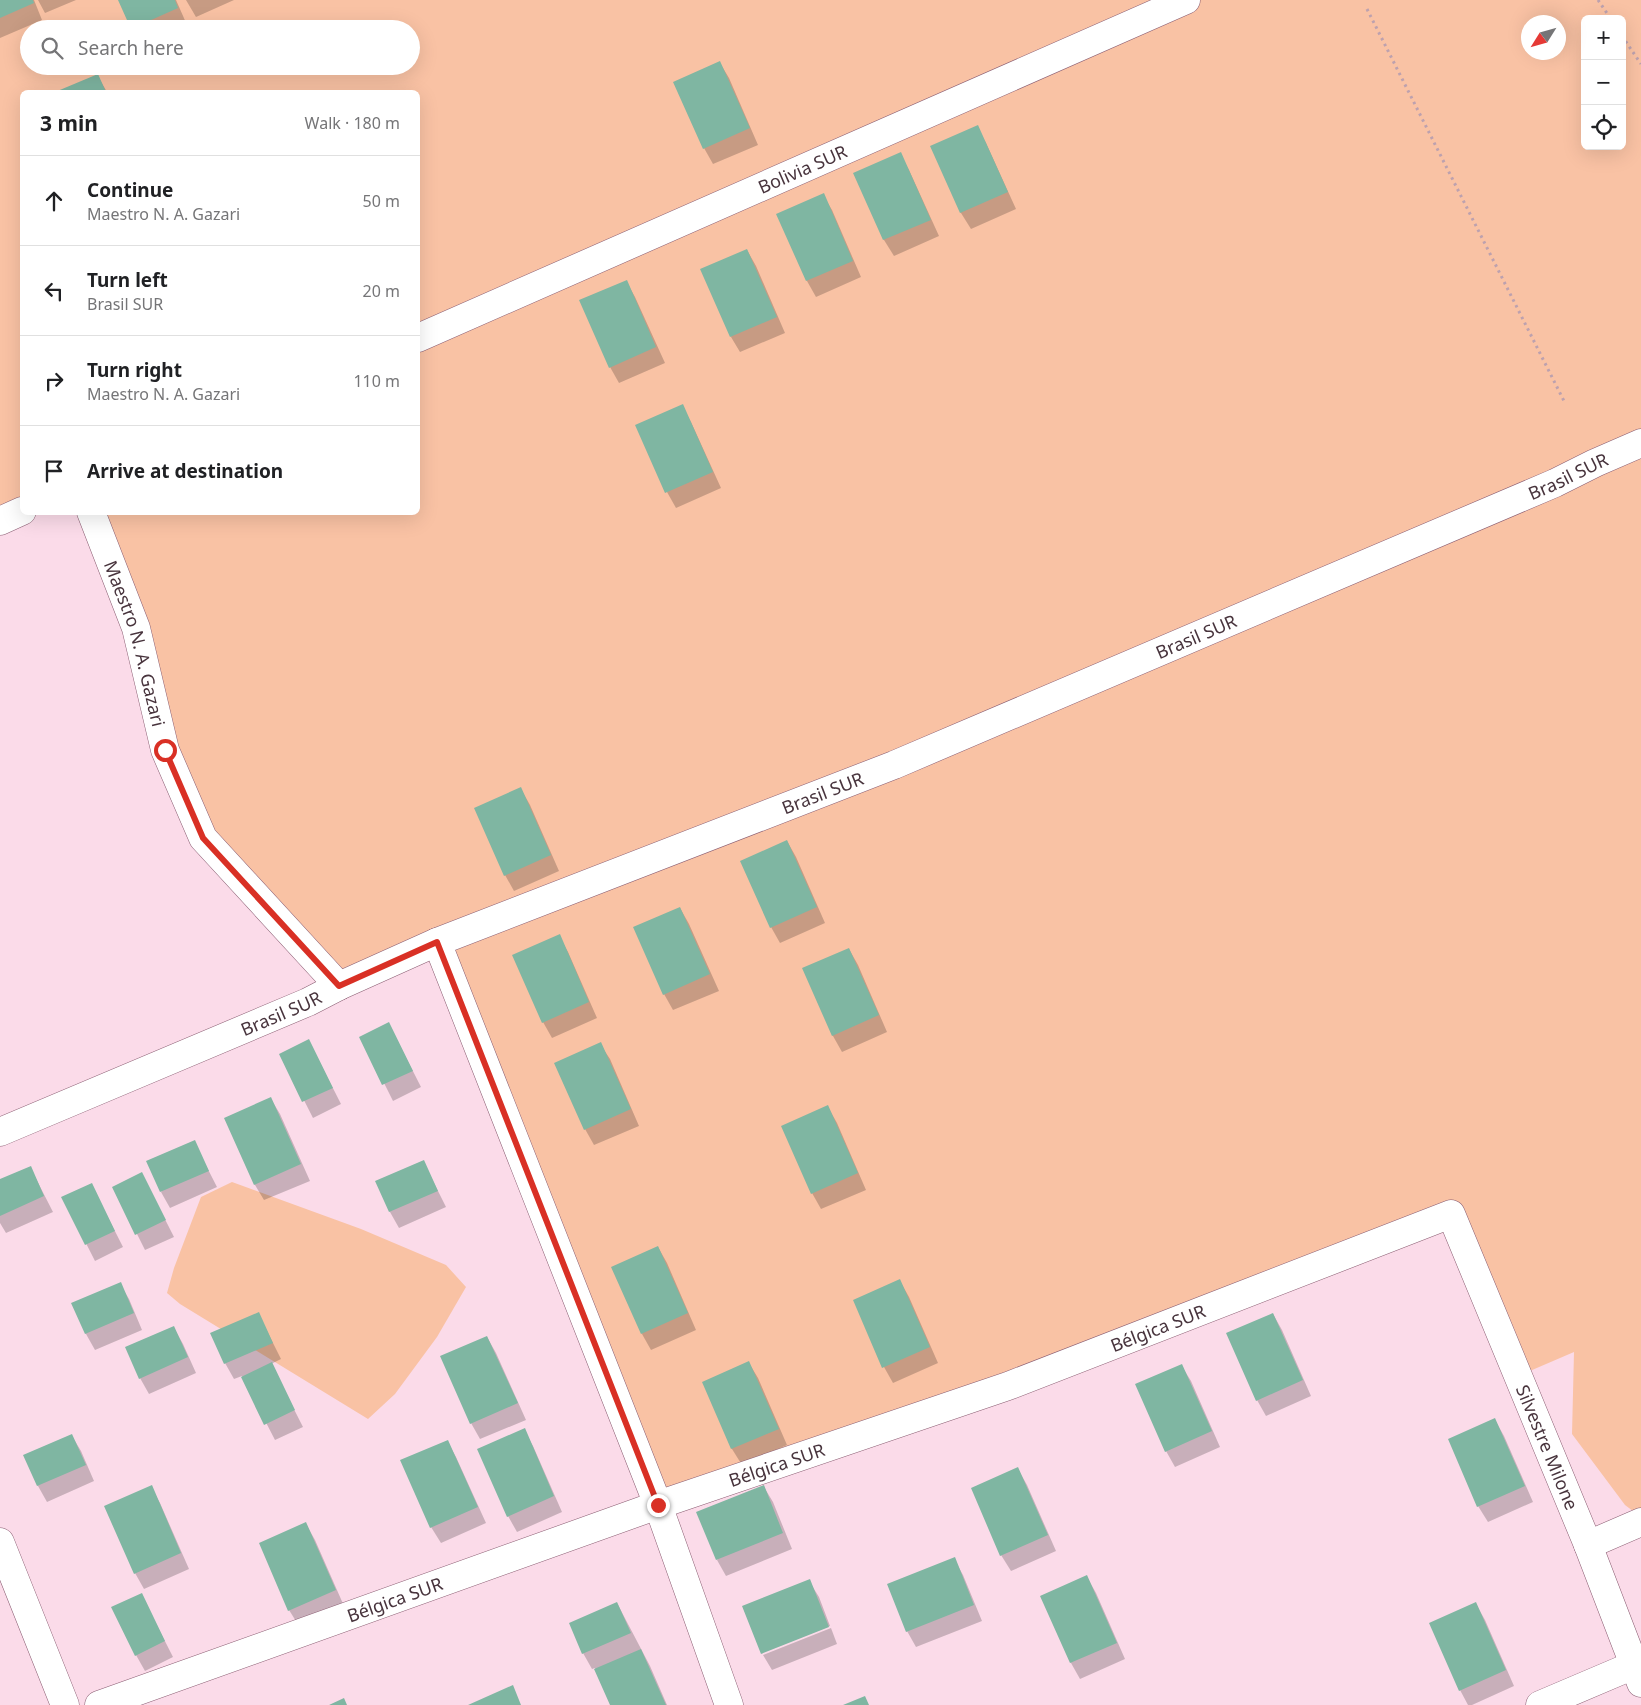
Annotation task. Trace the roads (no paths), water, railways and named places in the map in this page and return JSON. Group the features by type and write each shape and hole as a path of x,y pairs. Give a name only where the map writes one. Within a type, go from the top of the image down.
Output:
{"street":[{"name":"Bolivia SUR","path":"420,337 1186,0"},
{"name":"Brasil SUR","path":"0,1132 308,1002 437,942 894,765 1555,483 1641,443"},
{"path":"0,521 20,512"},
{"name":"Maestro N. A. Gazari","path":"93,515 136,628 165,750 203,838 339,986"},
{"path":"437,942 658,1505 729,1705"},
{"name":"Bélgica SUR","path":"99,1705 658,1505 1008,1386 1451,1214"},
{"name":"Silvestre Milone","path":"1451,1214 1588,1546 1638,1674"},
{"path":"1588,1546 1641,1522"},
{"path":"0,1542 64,1705"},
{"path":"1540,1705 1638,1674"}]}
